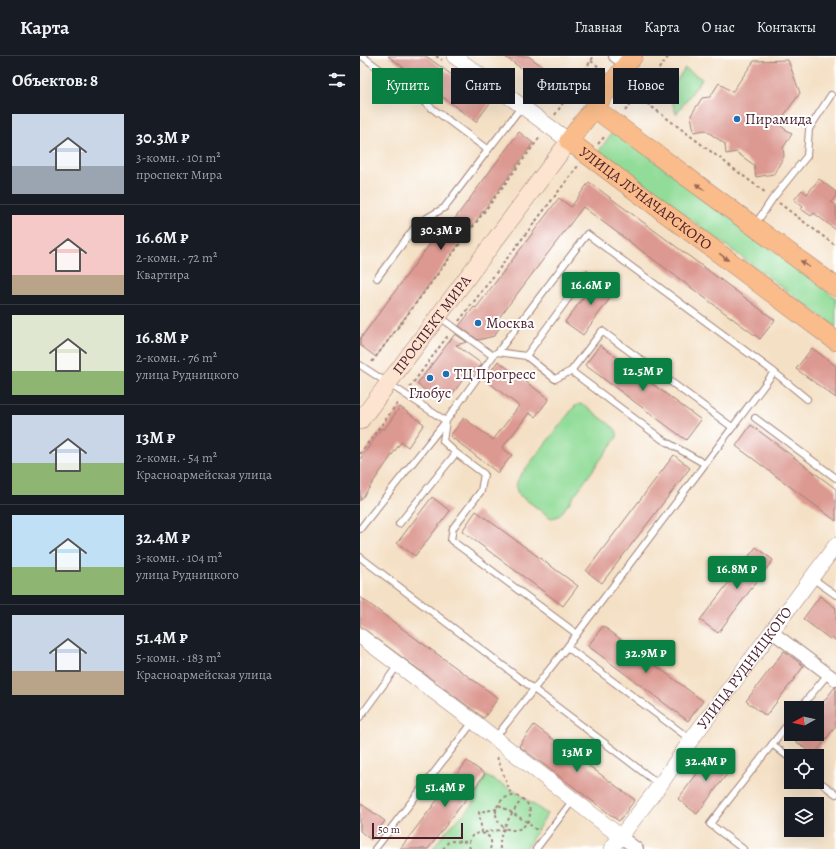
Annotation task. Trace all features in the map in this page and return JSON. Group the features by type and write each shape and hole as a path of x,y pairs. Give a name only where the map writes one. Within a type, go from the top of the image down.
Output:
{"main road":[{"name":"ПРОСПЕКТ МИРА","path":"360,421 594,108 622,64"},
{"path":"594,108 836,287"},
{"name":"УЛИЦА ЛУНАЧАРСКОГО","path":"569,141 836,341"}],"street":[{"name":"УЛИЦА ЛУНАЧАРСКОГО","path":"454,56 569,141"},
{"name":"УЛИЦА РУДНИЦКОГО","path":"611,849 660,785 691,740 836,545"},
{"path":"772,632 832,677"},
{"path":"360,636 473,721 637,849"}],"lane":[{"path":"362,56 488,150"},
{"path":"754,226 773,198 807,156 809,129 831,95"},
{"path":"377,278 418,223 444,208 522,106"},
{"path":"360,529 446,421 495,354 587,234 774,372 807,399"},
{"path":"526,356 586,274"},
{"path":"438,316 495,354 526,356 555,379 571,371 602,330 732,427"},
{"path":"360,365 446,421"},
{"path":"571,371 663,440 705,464"},
{"path":"495,738 577,634 774,372"},
{"path":"755,418 836,478"},
{"path":"446,421 442,441 484,474 481,491 453,528 451,540 577,634"},
{"path":"400,524 456,453"},
{"path":"360,557 660,785"},
{"path":"812,578 836,595"},
{"path":"567,647 691,740"},
{"path":"360,718 398,665"},
{"path":"807,701 832,677"},
{"path":"376,849 473,721"},
{"path":"743,849 710,824 784,729"},
{"path":"772,744 784,753"},
{"path":"824,785 836,794"},
{"path":"536,849 573,800"}],"path":[{"path":"366,370 548,125 594,56"},
{"path":"659,68 669,56"},
{"path":"590,61 622,64"},
{"path":"360,454 404,393 578,166 589,156 629,104"},
{"path":"648,104 836,246"},
{"path":"496,755 512,797"},
{"path":"470,849 469,842 473,835 504,829 517,830 523,827 529,816 529,809 521,799 512,797 503,800 499,805 497,809 497,818 504,829"},
{"path":"500,849 501,837 504,829 521,799"},
{"path":"499,805 535,828 552,828"},
{"path":"490,849 491,844 489,838 482,833 479,812 497,809"},
{"path":"442,849 449,841 469,842"}],"green space":[{"path":"685,68 702,79 676,114 673,104 679,104 679,77"},
{"path":"614,130 836,298 836,327 599,151"},
{"path":"579,404 586,406 614,428 617,432 617,437 560,515 551,518 518,494 516,487 520,476 574,407"},
{"path":"486,776 516,792 547,814 526,849 433,849 444,833 472,806"}],"building":[{"path":"388,56 426,56 442,68 404,68"},
{"path":"504,56 528,56 545,68 523,68 523,69"},
{"name":"Пирамида","path":"788,60 800,93 778,124 792,134 783,148 784,156 774,174 756,177 754,165 736,152 726,154 725,144 705,130 694,132 691,115 702,98 710,97 719,83 732,92 754,61"},
{"path":"443,68 451,74 451,103 443,97"},
{"path":"452,104 489,104 476,122"},
{"path":"519,132 533,143 376,357 360,345 360,339 435,237 439,240"},
{"path":"819,179 836,192 836,196 831,202 836,205 836,230 814,213 811,216 801,209 803,207 794,200 802,190 807,194"},
{"path":"589,182 775,320 760,339 583,207 495,323 500,327 494,336 478,340 459,326 474,307 476,308 559,198 571,207"},
{"path":"599,276 617,289 583,335 565,322"},
{"name":"ТЦ Прогресс","path":"455,334 467,342 456,345 482,364 476,372 471,369 450,397 444,393 438,400 417,384"},
{"path":"600,345 701,420 686,440 585,365"},
{"path":"812,348 836,366 836,398 796,369"},
{"path":"498,361 549,399 535,417 529,413 502,448 512,455 498,473 450,436 464,418 493,440 519,406 483,378 489,369 491,371"},
{"path":"400,407 424,424 408,447 401,442 360,501 360,459 382,428 384,430"},
{"path":"751,425 836,489 836,521 736,446"},
{"path":"674,455 690,468 602,583 586,571"},
{"path":"432,497 450,511 415,556 397,543"},
{"path":"476,511 578,586 563,606 462,531"},
{"path":"756,547 773,560 718,633 700,620"},
{"path":"820,596 836,608 836,641 832,637 830,639 803,619"},
{"path":"360,597 498,698 484,718 360,626"},
{"path":"603,626 703,701 688,721 588,646"},
{"path":"784,651 804,666 766,716 746,701"},
{"path":"836,687 836,726 819,749 806,749 795,741 824,741 824,701"},
{"path":"534,725 635,800 619,821 519,746"},
{"path":"714,751 733,766 697,814 678,799"},
{"path":"467,761 485,774 428,849 400,849"},
{"path":"360,803 385,821 371,840 360,831"}],"place":[{"name":"Пирамида","path":"737,119"},
{"name":"Москва","path":"478,323"},
{"name":"ТЦ Прогресс","path":"446,374"},
{"name":"Глобус","path":"430,378"}]}
